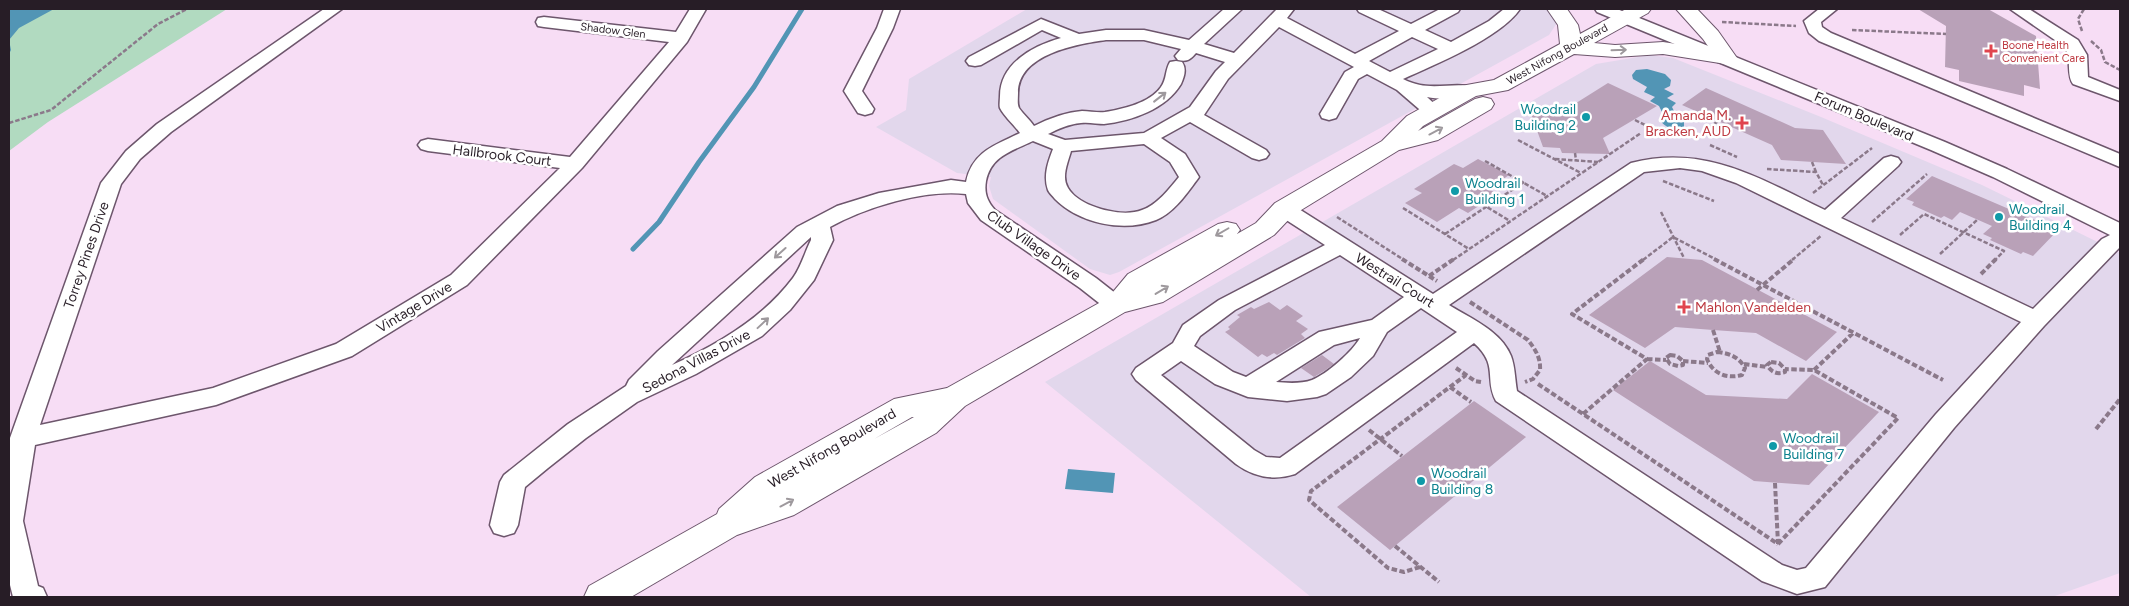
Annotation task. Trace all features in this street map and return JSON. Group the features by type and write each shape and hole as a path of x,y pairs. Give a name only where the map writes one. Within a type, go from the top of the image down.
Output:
{"main road":[{"path":"1558,9 1568,25 1571,47 1615,51 1663,48 1726,58"},
{"path":"1686,9 1710,35 1726,58"},
{"name":"West Nifong Boulevard","path":"602,597 725,525 782,506 925,425 954,398 1116,305 1153,295 1265,229 1284,209 1390,146 1415,121 1432,111 1469,91 1500,85 1633,13"},
{"name":"West Nifong Boulevard","path":"1390,146 1430,135 1490,100 1500,85"}],"street":[{"name":"Torrey Pines Drive","path":"33,597 26,594 9,522 23,438 111,183 133,155 164,128 334,9"},
{"name":"Vintage Drive","path":"23,438 216,396 344,350 458,280 576,164 681,38 698,9"},
{"path":"865,109 853,91 885,28 892,9"},
{"path":"1365,9 1450,48"},
{"path":"1329,114 1351,76 1361,64 1452,9"},
{"path":"1396,83 1450,48 1504,19 1512,13 1512,9"},
{"name":"Forum Boulevard","path":"1603,9 1633,13 1726,58 2000,173 2120,231"},
{"path":"1829,9 1812,21 1815,29 1825,37 2120,161"},
{"path":"2018,9 2072,44 2078,55 2079,80 2120,96"},
{"path":"975,189 979,168 986,159 995,152 1031,134 1053,124 1081,117 1104,118 1152,104 1167,92 1175,78 1176,66 1192,46 1228,10"},
{"path":"1237,60 1192,46 1144,35 1106,35 1077,39 1055,45 1023,63 1009,83 1009,107 1031,134 1063,146 1148,138 1197,111 1222,75 1237,60 1281,14 1361,64 1396,83 1432,111"},
{"name":"Shadow Glen","path":"544,22 681,38"},
{"path":"975,61 1041,24 1077,39"},
{"path":"995,50 1023,63"},
{"path":"1396,83 1434,93 1469,91"},
{"path":"1191,115 1258,154"},
{"path":"1063,146 1055,172 1058,190 1076,206 1093,213 1125,218 1148,216 1180,190 1189,177 1178,158 1148,138"},
{"name":"Hallbrook Court","path":"428,145 576,164"},
{"path":"1248,388 1327,338 1379,326 1427,300 1635,169 1671,161 1707,165 1743,179 2036,320 2110,244 2120,238"},
{"path":"1832,221 1891,162"},
{"name":"Sedona Villas Drive","path":"628,396 666,356 804,232 844,211 868,203 891,206 953,201 975,189"},
{"name":"Club Village Drive","path":"975,189 978,202 988,214 1088,283 1116,305"},
{"name":"Westrail Court","path":"1284,209 1474,331 1500,357 1505,395 1772,573 1797,582 1816,578 1945,421 2036,320"},
{"name":"Sedona Villas Drive","path":"504,525 513,482 577,431 628,396 688,368 754,330 782,305 802,280 822,240 819,224"},
{"path":"1341,246 1227,304 1191,331 1181,349 1144,374 1258,466 1270,469 1286,467 1474,331"},
{"path":"1181,349 1224,378 1248,388 1286,392 1317,388 1343,371 1366,350 1379,326"}],"path":[{"path":"9,123 51,110 158,24 187,9"},
{"path":"2083,36 2078,19 2084,9"},
{"path":"2091,41 2101,50 2105,62 2120,70"},
{"path":"1635,120 1649,127"},
{"path":"1704,132 1718,121"},
{"path":"1429,276 1641,133"},
{"path":"1518,140 1581,173"},
{"path":"1813,193 1872,148"},
{"path":"1575,153 1576,160"},
{"path":"1554,158 1599,162"},
{"path":"1485,161 1547,196"},
{"path":"1812,162 1823,186"},
{"path":"1635,169 1650,178 1681,187 1714,201"},
{"path":"1762,169 1816,172"},
{"path":"1872,222 1927,174"},
{"path":"1444,234 1524,182"},
{"path":"1482,204 1510,221"},
{"path":"1403,208 1469,249"},
{"path":"1661,212 1684,258"},
{"path":"1900,235 1924,214 2004,251 1981,274"},
{"path":"1940,254 1977,220"},
{"path":"1757,290 1832,221"},
{"path":"1673,237 1943,380"},
{"path":"1673,237 1572,314 1648,359 1666,360 1675,366 1683,365 1683,361"},
{"path":"1713,330 1720,352"},
{"path":"1814,370 1853,333"},
{"path":"1720,352 1736,357 1745,368 1742,375 1732,377 1714,370 1708,363 1708,355 1720,352"},
{"path":"1666,360 1666,356 1672,354 1680,357 1683,361 1708,363"},
{"path":"1582,414 1648,359"},
{"path":"1768,367 1768,364 1773,362 1782,365 1785,369 1814,370 1898,418 1778,544"},
{"path":"1743,364 1768,367 1775,373 1781,374 1785,372 1785,369"},
{"path":"1420,567 1404,572 1388,568 1309,500 1311,491 1466,375"},
{"path":"1538,384 1778,544"},
{"path":"1450,388 1471,402"},
{"path":"2096,430 2120,399"},
{"path":"1354,419 1402,456"},
{"path":"1775,483 1778,544"},
{"path":"1395,546 1439,582"}],"shaded area":[{"path":"1027,9 1548,9 1556,18 1557,23 1549,35 1119,272 1110,275 1090,269 993,199 989,186 991,177 957,173 876,127 906,110 909,79"},
{"path":"1650,55 1673,58 1821,117 1982,185 2120,253 2120,573 2052,597 1311,597 1045,382 1596,64"}],"green space":[{"path":"9,9 227,9 48,122 9,151"}],"water":[{"path":"9,9 54,9 19,28 9,40"},
{"path":"1647,69 1665,74 1671,80 1670,86 1664,89 1674,94 1667,98 1676,103 1672,107 1677,117 1684,121 1684,127 1674,129 1662,123 1660,120 1664,116 1659,106 1650,101 1655,97 1644,92 1647,87 1633,79 1632,75 1636,70"},
{"path":"1068,469 1115,473 1113,493 1065,489"}],"building":[{"name":"Boone Health Convenient Care","path":"1918,9 1988,9 2036,36 2040,89 2024,85 2024,96 1959,81 1959,70 1945,67 1946,26"},
{"name":"Woodrail Building 2","path":"1608,83 1657,106 1603,138 1610,154 1562,153 1560,148 1543,147 1531,114 1557,115"},
{"path":"1706,88 1795,128 1823,130 1846,164 1781,160 1772,145 1682,105"},
{"name":"Woodrail Building 1","path":"1478,159 1509,175 1489,189 1497,194 1468,213 1459,208 1437,222 1405,203 1422,193 1414,189 1454,164 1463,168"},
{"name":"Woodrail Building 4","path":"1932,176 2058,230 2033,256 2023,252 2021,254 1990,240 1992,238 1983,234 1992,226 1960,212 1952,220 1944,216 1941,218 1912,205 1914,202 1906,199"},
{"path":"1667,257 1702,260 1837,332 1806,361 1756,333 1675,327 1645,348 1589,315"},
{"path":"1269,302 1280,310 1287,305 1303,316 1296,321 1308,329 1301,334 1305,338 1277,355 1274,353 1267,357 1262,354 1258,357 1225,332 1240,317 1237,315 1251,307 1254,309"},
{"path":"1322,355 1334,364 1314,377 1301,368"},
{"name":"Woodrail Building 7","path":"1650,361 1706,395 1787,399 1812,374 1879,412 1809,485 1754,481 1613,390"},
{"name":"Woodrail Building 8","path":"1474,401 1526,437 1390,550 1337,507"}],"waterway":[{"path":"633,249 659,222 699,162 754,87 802,9"}],"place":[{"name":"Boone Health Convenient Care","path":"1991,51"},
{"name":"Woodrail Building 2","path":"1586,117"},
{"name":"Amanda M. Bracken, AUD","path":"1742,123"},
{"name":"Woodrail Building 1","path":"1455,191"},
{"name":"Woodrail Building 4","path":"1999,217"},
{"name":"Mahlon Vandelden","path":"1684,307"},
{"name":"Woodrail Building 7","path":"1773,446"},
{"name":"Woodrail Building 8","path":"1421,481"}]}
